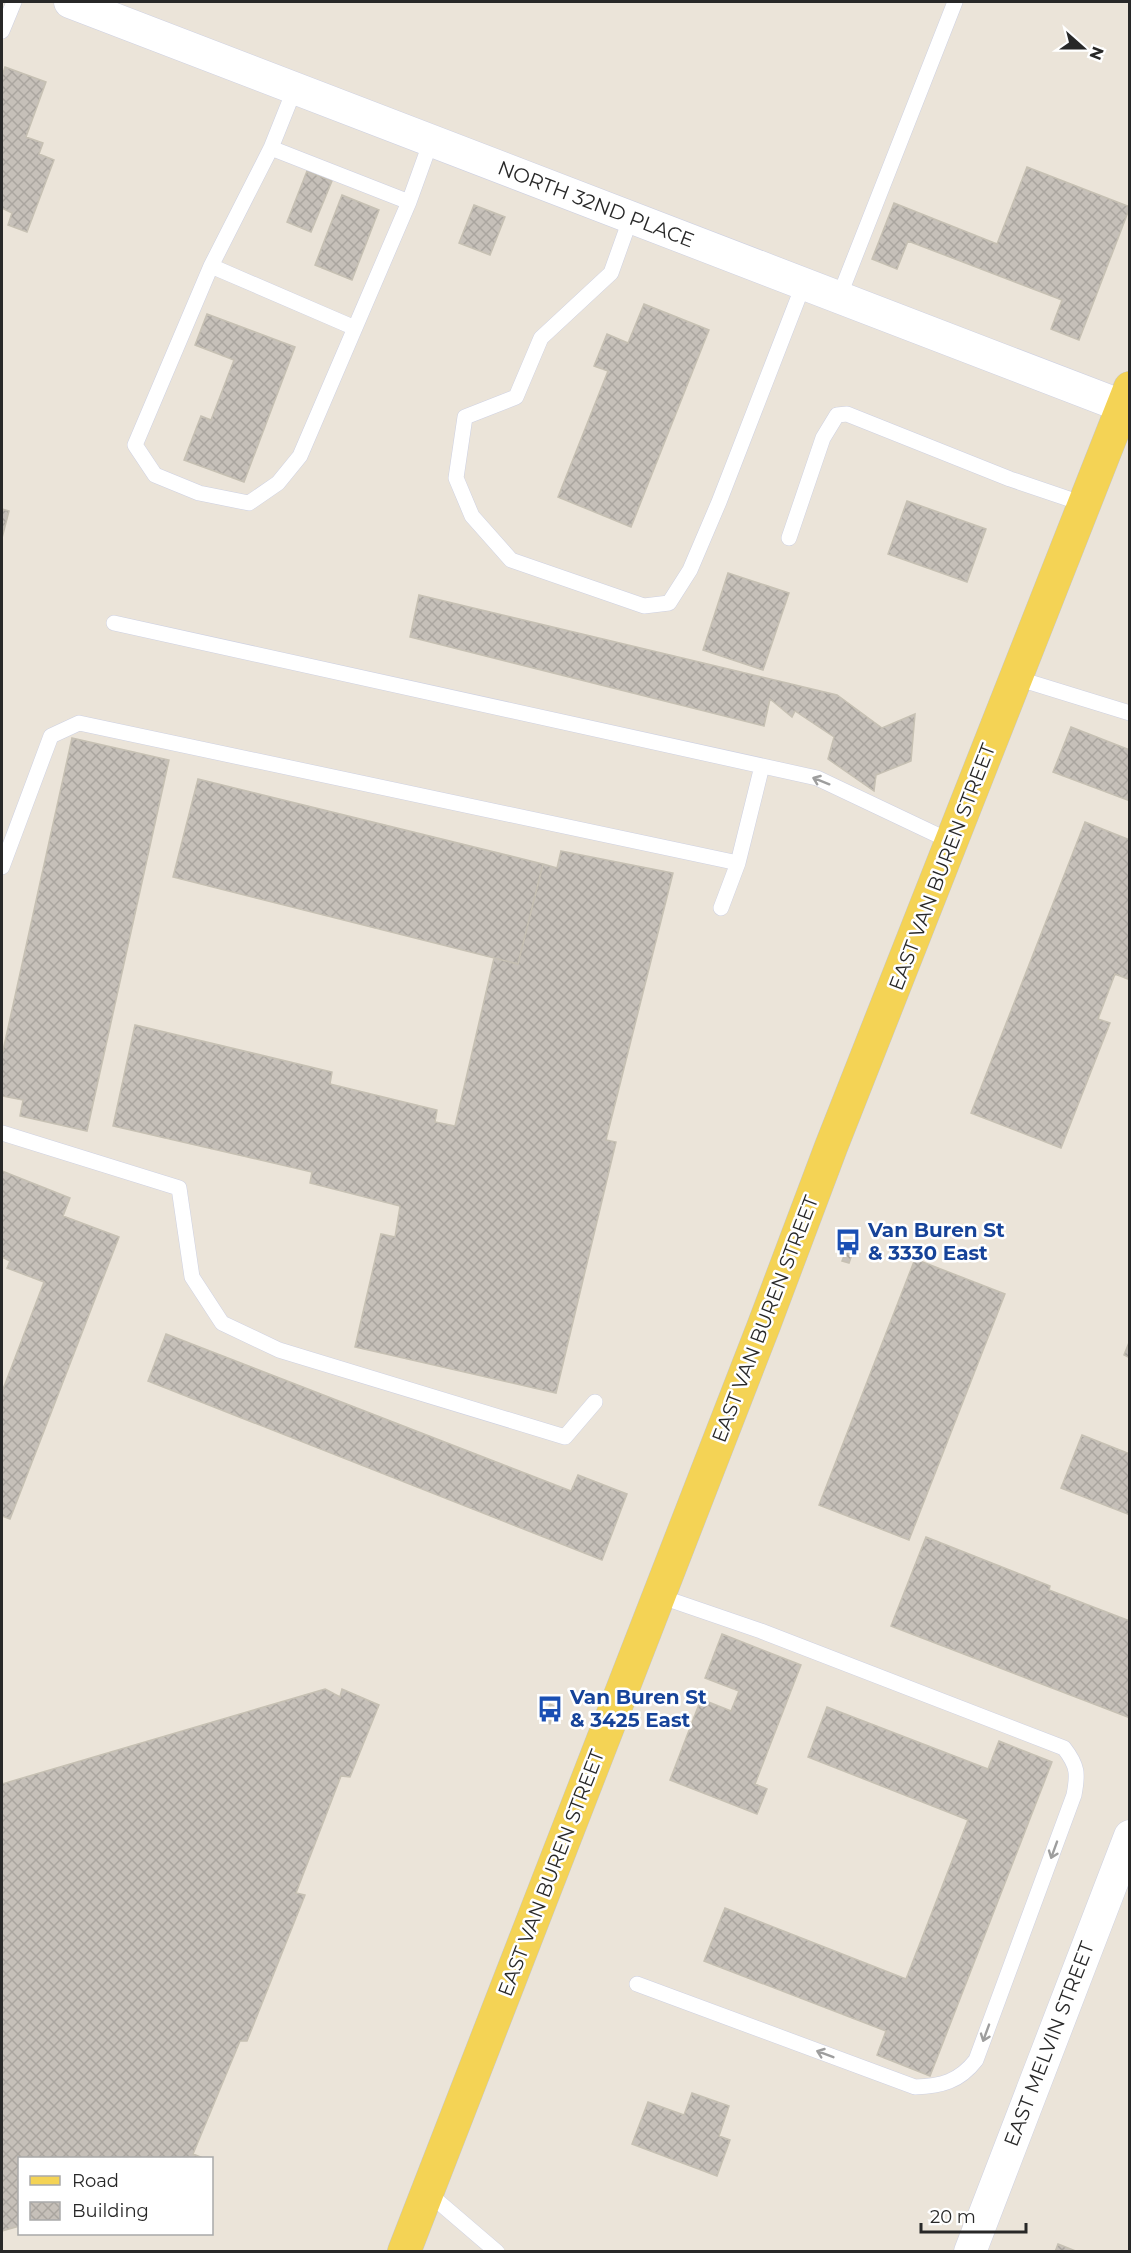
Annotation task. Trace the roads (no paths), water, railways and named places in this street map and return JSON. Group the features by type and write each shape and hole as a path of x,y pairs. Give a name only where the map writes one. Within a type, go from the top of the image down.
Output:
{"main road":[{"name":"EAST VAN BUREN STREET","path":"404,2252 831,1147 1126,397"}],"street":[{"name":"NORTH 32ND PLACE","path":"70,2 804,284 1126,397"},
{"name":"EAST MELVIN STREET","path":"970,2252 1129,1836"}],"lane":[{"path":"2,31 14,2"},
{"path":"839,297 955,2"},
{"path":"295,88 271,148 211,266 135,445 155,475 199,493 249,503 278,483 300,456 409,202 431,141"},
{"path":"271,148 409,202"},
{"path":"631,217 611,273 541,338 516,397 465,417 456,478 472,516 511,560 644,606 669,603 690,570 719,502 804,284"},
{"path":"211,266 355,328"},
{"path":"789,538 823,438 837,415 847,414 1010,479 1084,504"},
{"path":"114,623 817,778 952,842"},
{"path":"1016,678 1130,713"},
{"path":"2,867 51,736 79,723 738,863"},
{"path":"722,908 738,863 762,766"},
{"path":"2,1132 179,1188 192,1277 222,1323 279,1350 565,1437 596,1402"},
{"path":"637,1984 915,2087 932,2086 950,2081 967,2072 976,2060 1074,1795 1078,1777 1074,1761 1064,1748 761,1631 659,1596"},
{"path":"427,2192 496,2252"}],"place":[{"name":"Van Buren St & 3330 East","path":"848,1242"},
{"name":"Van Buren St & 3425 East","path":"550,1709"}]}
